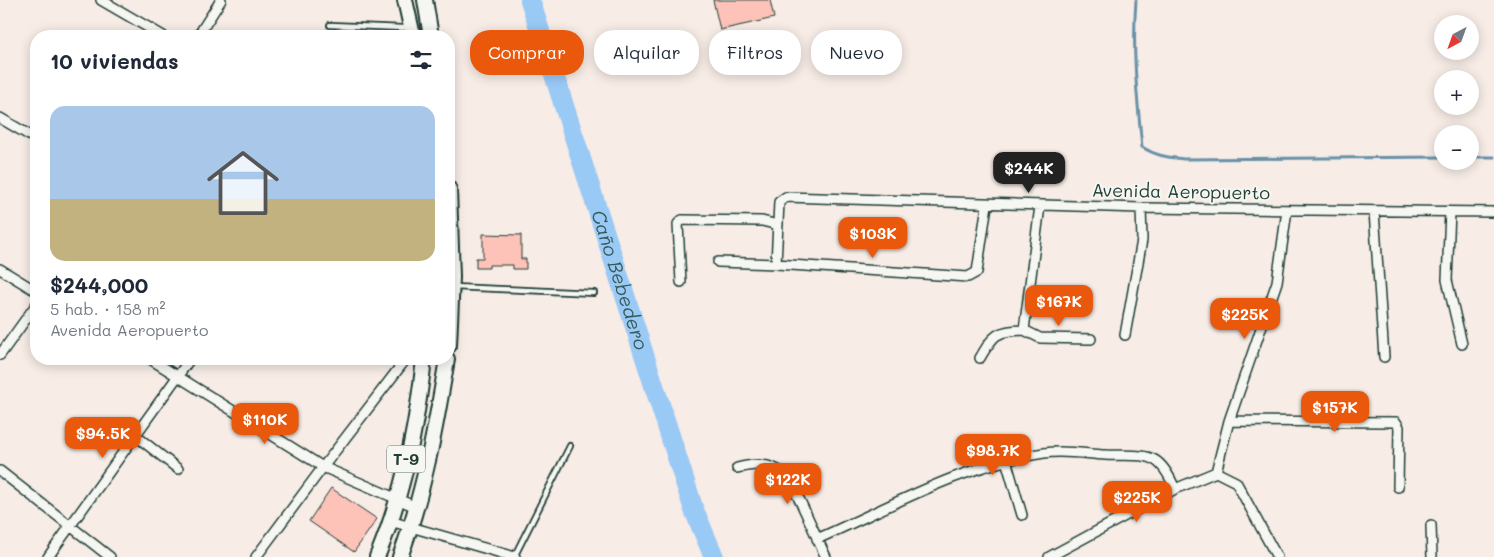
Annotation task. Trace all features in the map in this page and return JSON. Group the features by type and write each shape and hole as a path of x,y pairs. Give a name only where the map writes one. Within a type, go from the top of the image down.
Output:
{"main road":[{"path":"398,0 406,30"},
{"path":"405,0 407,30"},
{"path":"424,0 430,30"},
{"name":"T-9","path":"377,557 396,500 419,401 423,365"},
{"name":"T-9","path":"400,557 411,527 435,434 445,365"}],"street":[{"path":"102,0 153,30"},
{"path":"202,30 221,0"},
{"path":"0,118 30,136"},
{"name":"Avenida Aeropuerto","path":"778,225 779,202 786,197 987,205 1494,212"},
{"path":"718,262 968,277 976,272 987,205"},
{"path":"1024,330 1040,206"},
{"path":"1124,335 1142,240 1142,208"},
{"path":"1216,472 1230,421 1277,282 1287,210"},
{"path":"1374,211 1384,357"},
{"path":"1450,212 1447,280 1462,344"},
{"path":"681,282 677,236 678,224 682,220 762,221 778,225 776,264"},
{"path":"0,269 30,287"},
{"path":"0,354 30,313"},
{"path":"980,358 991,339 1001,331 1024,330 1040,338 1091,339"},
{"path":"160,365 322,466 396,500 416,507"},
{"path":"48,557 186,365"},
{"path":"256,557 322,466 401,365"},
{"path":"1230,421 1396,422 1399,427 1398,487"},
{"path":"135,435 178,469"},
{"path":"817,539 971,470 1006,460 1047,453 1152,457 1167,469 1175,489"},
{"path":"1006,460 1022,515"},
{"path":"736,468 756,464 771,467 786,475 826,557"},
{"path":"0,471 110,557"},
{"path":"1049,557 1175,489 1216,472 1236,482 1276,557"},
{"path":"390,521 515,557"},
{"path":"1431,525 1432,557"}],"lane":[{"path":"330,25 373,30"},
{"path":"455,286 594,294"},
{"path":"515,557 570,446"}],"building":[{"path":"713,0 770,0 774,18 720,30"},
{"path":"483,234 521,235 521,259 526,259 526,269 513,269 513,265 489,265 489,268 476,268 476,258 483,258"},
{"path":"331,488 377,519 354,552 309,521"}],"waterway":[{"name":"Caño Bebedero","path":"530,0 694,510 714,557"},
{"path":"1136,0 1135,55 1137,92 1142,147 1147,150 1162,156 1184,159 1434,157"},
{"path":"1479,157 1494,157"}]}
